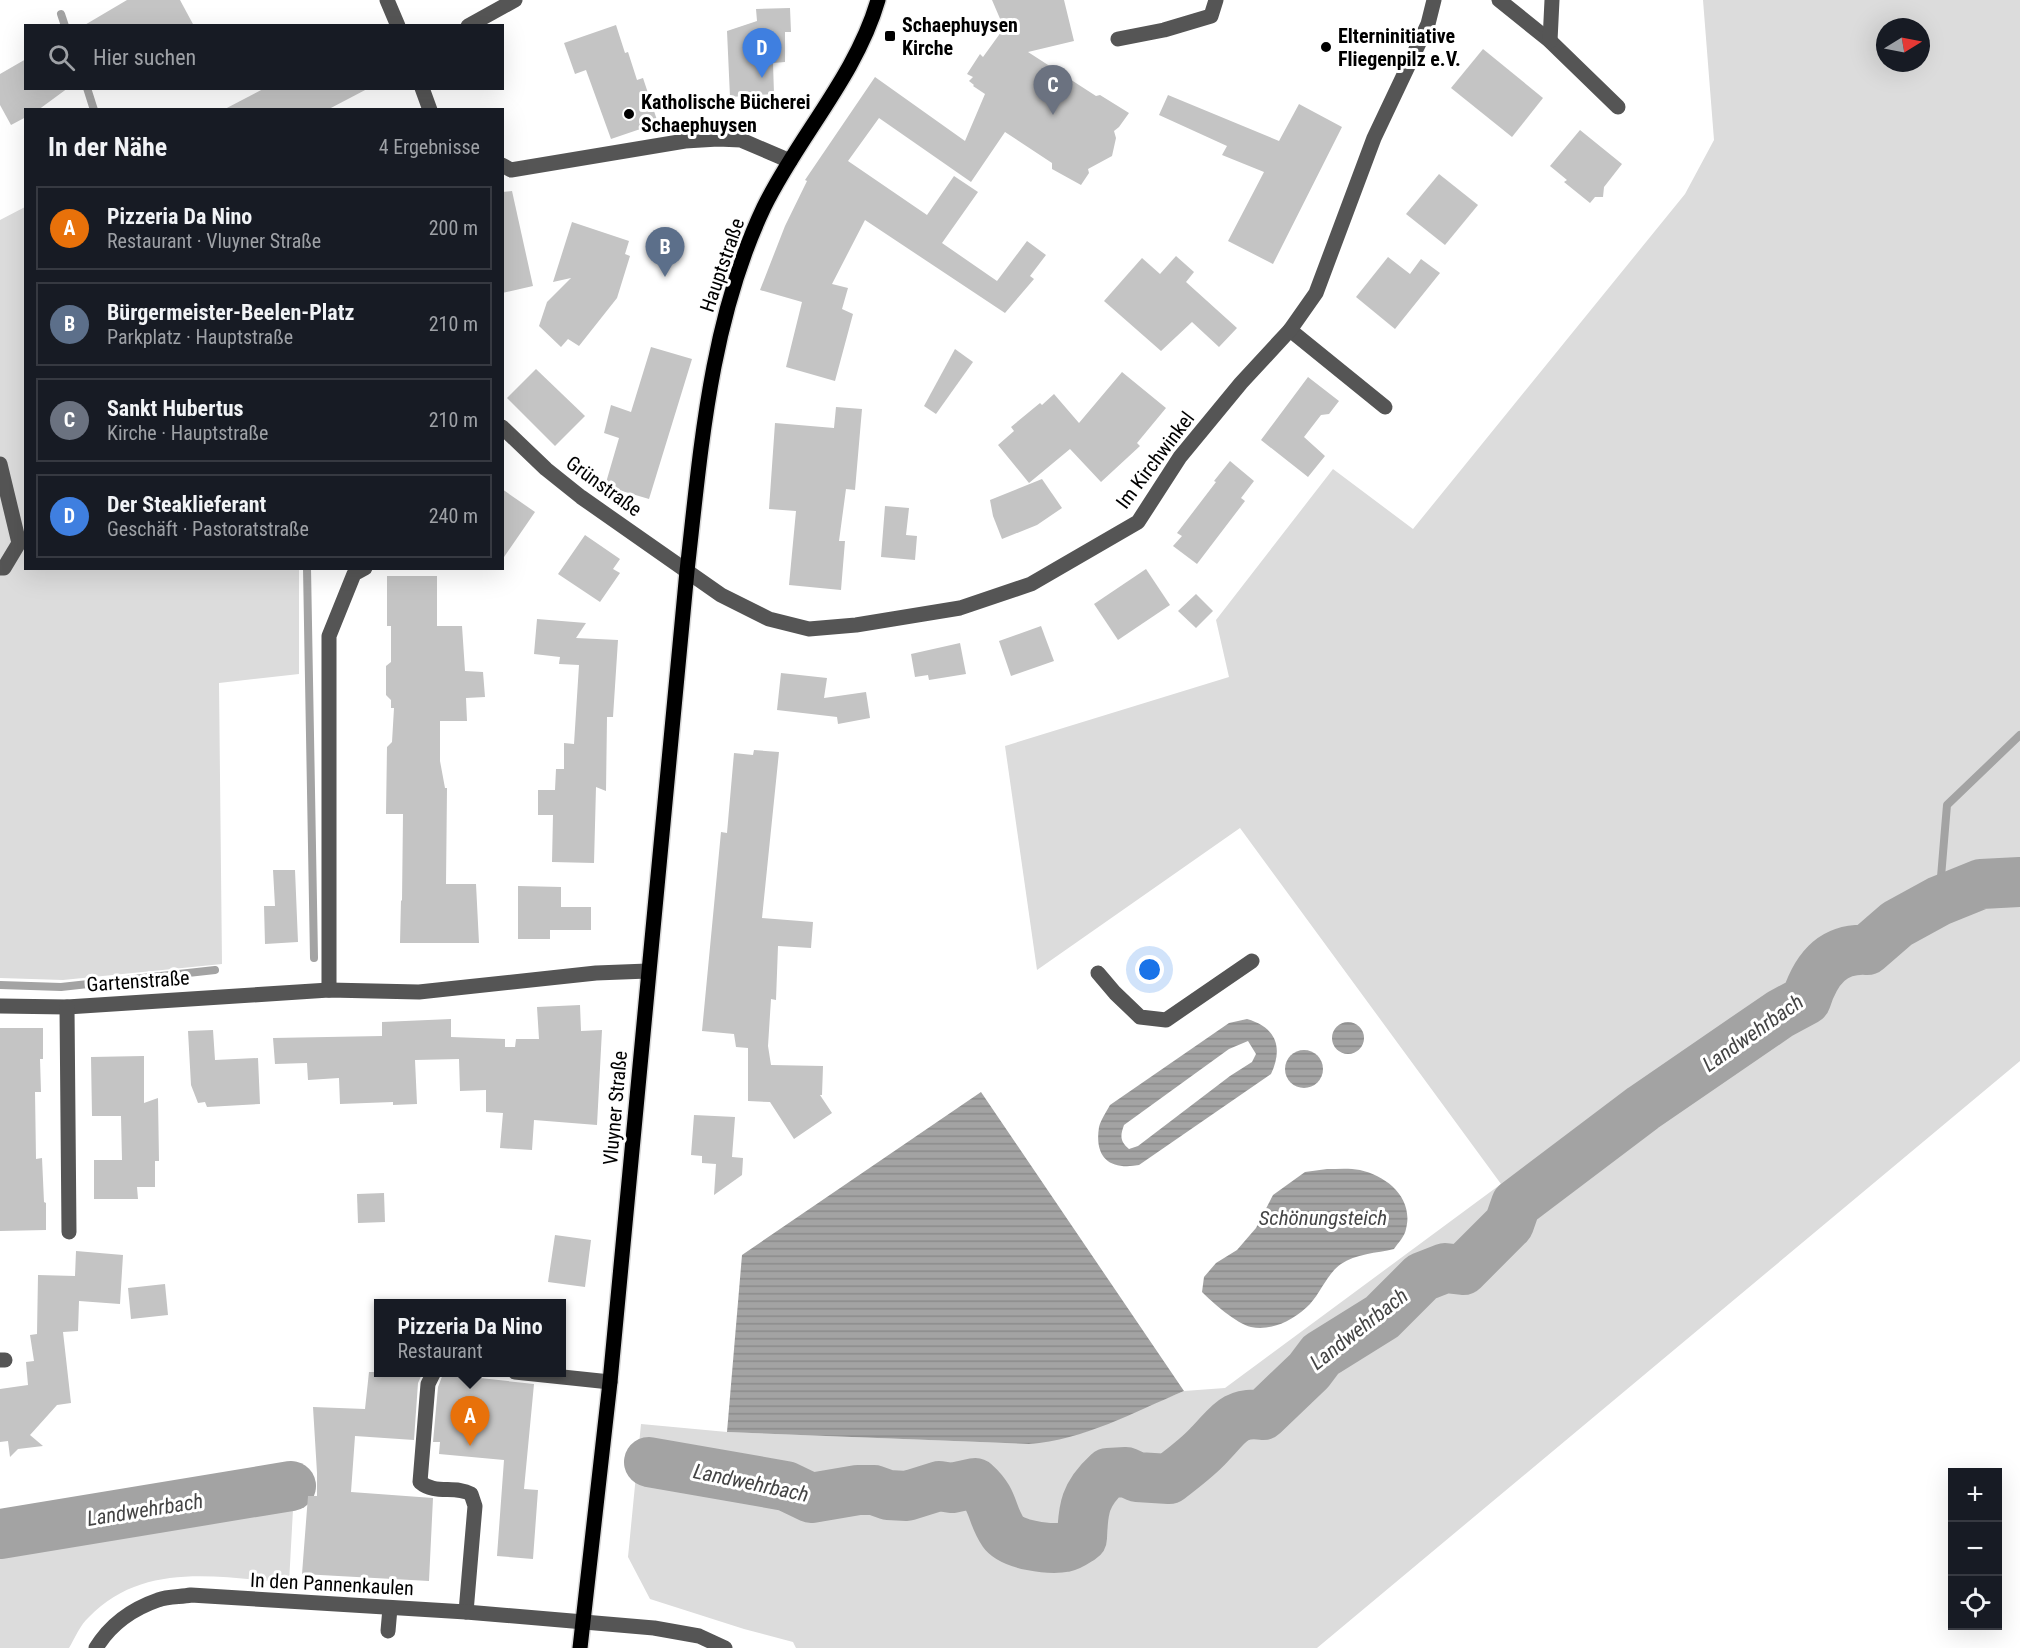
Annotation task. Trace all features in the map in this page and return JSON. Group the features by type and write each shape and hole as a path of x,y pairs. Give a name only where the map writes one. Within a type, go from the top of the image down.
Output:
{"main road":[{"name":"Hauptstraße","path":"687,571 706,407 714,361 735,284 759,219 790,160 842,79 861,42 878,0"},
{"name":"Vluyner Straße","path":"580,1648 610,1382 687,571"}],"street":[{"path":"387,0 397,24"},
{"path":"472,24 515,0"},
{"path":"1118,39 1164,30 1211,16 1216,0"},
{"name":"Im Kirchwinkel","path":"687,571 721,595 770,619 809,629 856,626 960,608 1031,585 1138,522 1180,457 1290,330 1316,293 1374,138 1428,24 1434,0"},
{"path":"1499,0 1550,41 1618,107"},
{"path":"1550,41 1552,0"},
{"path":"423,90 429,108"},
{"path":"504,166 511,170 685,141 718,139 741,140 790,160"},
{"path":"1290,330 1385,407"},
{"name":"Grünstraße","path":"504,429 546,470 687,571"},
{"path":"0,464 19,543 4,568 0,568"},
{"path":"329,990 329,636 354,574 361,570"},
{"path":"1098,973 1114,993 1140,1017 1166,1020 1252,961"},
{"name":"Gartenstraße","path":"69,1232 67,1007 329,990 419,992 596,973 648,971"},
{"path":"0,1006 67,1007"},
{"path":"432,1377 428,1384 420,1482 427,1488 464,1490 471,1494 475,1506 466,1612"},
{"path":"562,1377 610,1382"},
{"name":"In den Pannenkaulen","path":"96,1648 105,1633 125,1616 159,1599 190,1596 466,1612 680,1631 699,1636 725,1648"},
{"path":"388,1630 390,1608"}],"shaded area":[{"path":"1703,0 2020,0 2020,1061 1317,1648 796,1648 793,1642 650,1599 628,1557 641,1424 727,1432 1029,1444 1085,1432 1184,1391 1225,1388 1501,1184 1240,828 1037,970 1005,746 1229,677 1216,620 1333,469 1413,529 1685,194 1714,140"},
{"path":"24,208 24,570 299,570 299,674 219,683 222,964 63,980 0,978 0,220"},
{"path":"295,1473 289,1583 209,1576 158,1580 133,1587 110,1599 86,1620 69,1648 0,1648 0,1522"}],"water":[{"path":"1247,1019 1264,1027 1270,1033 1277,1046 1277,1055 1271,1074 1139,1165 1120,1166 1107,1160 1099,1147 1098,1138 1100,1124 1110,1105 1229,1023","holes":["1248,1041 1256,1054 1252,1062 1138,1146 1129,1149 1122,1141 1124,1125 1229,1049"]},
{"path":"1348,1022 1359,1027 1364,1038 1359,1049 1348,1054 1337,1049 1332,1038 1337,1027"},
{"path":"1304,1050 1317,1056 1323,1069 1317,1082 1304,1088 1291,1082 1285,1069 1291,1056"},
{"path":"981,1092 1184,1391 1089,1431 1029,1444 727,1432 742,1255"},
{"name":"Schönungsteich","path":"1327,1169 1360,1170 1389,1183 1402,1198 1406,1208 1406,1229 1403,1237 1394,1249 1359,1256 1341,1264 1310,1304 1298,1315 1283,1323 1259,1328 1239,1322 1202,1292 1204,1277 1216,1263 1237,1250 1256,1228 1273,1195 1305,1172"}],"building":[{"path":"127,0 180,0 193,24 86,24"},
{"path":"992,0 1064,0 1074,41 1028,52 1096,96 1100,95 1129,113 1114,131 1116,138 1112,156 1088,169 1089,173 1081,185 1052,169 1052,163 1005,132 971,182 879,118 848,161 927,215 954,176 978,192 942,243 997,281 1027,241 1046,255 1030,276 1034,279 1005,313 865,220 832,284 848,288 842,309 853,314 835,381 786,367 802,302 760,290 785,226 807,181 805,180 875,77 965,141 985,94 973,86 969,81 973,77 967,74 980,54 983,57 1004,28"},
{"path":"790,8 791,32 785,32 785,62 773,63 774,94 730,97 727,31 757,21 756,9"},
{"path":"616,25 637,80 643,78 658,123 611,139 586,70 575,74 564,43"},
{"path":"1483,49 1543,98 1512,137 1451,88"},
{"path":"24,60 24,90 65,90 41,108 24,108 24,118 11,125 0,105 0,74"},
{"path":"261,90 365,90 331,108 227,108"},
{"path":"1168,95 1279,141 1299,104 1342,127 1273,264 1228,241 1264,172 1222,155 1227,146 1159,115"},
{"path":"1580,130 1622,164 1604,187 1603,197 1595,197 1590,203 1564,182 1567,180 1550,166"},
{"path":"1439,174 1478,205 1445,245 1406,214"},
{"path":"512,191 533,286 504,293 504,192"},
{"path":"572,222 629,241 625,254 630,256 617,298 579,346 568,339 561,347 539,326 547,302 571,278 553,282"},
{"path":"1176,256 1194,272 1186,282 1237,328 1219,347 1192,322 1161,351 1104,301 1142,258 1160,274"},
{"path":"1388,257 1410,274 1421,259 1440,273 1395,329 1356,297"},
{"path":"651,347 692,359 649,499 605,486 619,438 604,433 611,405 631,412"},
{"path":"955,349 973,362 936,414 924,406"},
{"path":"536,369 585,416 555,446 507,398"},
{"path":"1122,372 1166,408 1137,443 1140,446 1101,482 1070,449 1029,483 998,445 1014,431 1011,427 1054,394 1079,423"},
{"path":"1308,377 1339,401 1329,414 1321,415 1304,437 1325,456 1308,477 1261,440"},
{"path":"836,407 862,409 855,490 846,489 839,541 845,541 841,590 789,585 796,511 769,509 775,423 834,428"},
{"path":"1230,461 1254,481 1241,498 1245,501 1197,564 1173,546 1182,536 1177,533"},
{"path":"1042,479 1062,508 1037,525 1002,539 993,516 990,500"},
{"path":"504,490 535,512 504,557"},
{"path":"885,506 909,508 906,535 917,536 915,560 881,557"},
{"path":"585,535 620,559 613,569 620,573 600,602 558,574"},
{"path":"1146,569 1170,605 1118,640 1094,604"},
{"path":"387,576 437,576 437,626 462,626 465,671 483,672 485,697 466,698 467,721 440,721 440,761 445,788 447,788 446,884 476,884 479,943 400,943 403,814 386,814 387,747 392,742 394,708 391,708 391,700 386,695 386,666 391,662 391,626 387,626"},
{"path":"1196,594 1213,611 1196,628 1178,611"},
{"path":"537,619 586,623 576,638 618,640 613,717 607,717 606,791 596,787 594,863 552,862 553,815 538,815 538,790 555,790 556,769 564,769 564,743 574,744 579,665 559,664 560,657 534,654"},
{"path":"1041,626 1054,661 1011,676 999,641"},
{"path":"960,643 966,674 929,680 928,675 915,677 911,654"},
{"path":"781,673 827,678 824,698 866,692 870,718 838,724 837,717 777,710"},
{"path":"754,750 779,752 762,918 813,922 811,948 778,946 776,1000 771,999 768,1046 771,1065 823,1066 822,1095 820,1095 832,1113 794,1139 770,1102 748,1101 748,1048 736,1047 734,1034 702,1031 721,832 727,833 734,753 753,755"},
{"path":"273,870 295,870 298,942 265,944 264,906 275,906"},
{"path":"518,886 561,887 561,907 591,907 591,930 550,930 550,939 518,939"},
{"path":"580,1005 581,1031 602,1030 597,1125 534,1120 532,1150 500,1148 503,1113 486,1112 486,1090 460,1091 459,1059 415,1060 417,1104 393,1105 393,1102 340,1104 339,1078 308,1080 307,1063 275,1064 273,1038 382,1036 382,1022 451,1019 451,1037 505,1039 505,1047 515,1047 516,1039 539,1039 537,1007"},
{"path":"0,1028 43,1028 43,1059 40,1059 41,1092 35,1092 36,1159 42,1158 46,1230 0,1231"},
{"path":"213,1030 215,1060 258,1058 260,1104 207,1107 205,1102 198,1103 191,1085 188,1031"},
{"path":"144,1056 144,1103 158,1098 159,1161 155,1161 155,1187 137,1187 138,1199 94,1199 94,1160 122,1160 121,1116 92,1116 91,1057"},
{"path":"694,1115 735,1117 732,1157 743,1158 742,1175 714,1195 716,1164 702,1163 702,1156 691,1155"},
{"path":"384,1193 385,1222 358,1223 357,1194"},
{"path":"555,1235 591,1240 585,1287 548,1282"},
{"path":"76,1251 123,1255 120,1304 79,1301 78,1331 63,1332 71,1403 57,1405 30,1435 43,1446 18,1449 10,1457 8,1441 0,1442 0,1389 28,1385 26,1362 34,1361 30,1335 37,1334 38,1275 75,1276"},
{"path":"165,1284 168,1315 131,1319 128,1288"},
{"path":"369,1372 374,1372 374,1377 421,1377 418,1383 414,1440 355,1436 351,1492 433,1498 429,1581 302,1574 308,1496 317,1496 313,1407 365,1409"},
{"path":"442,1377 470,1377 534,1384 524,1489 538,1490 533,1559 497,1556 504,1460 439,1454 440,1442 433,1442 438,1387"}],"waterway":[{"path":"61,14 64,24"},
{"path":"88,90 93,108"},
{"path":"307,570 314,958"},
{"path":"1939,901 1947,805 2020,735"},
{"name":"Landwehrbach","path":"649,1462 786,1486 811,1498 858,1490 874,1490 888,1495 907,1496 939,1486 952,1488 975,1483 986,1495 999,1525 1008,1537 1041,1547 1069,1546 1082,1538 1087,1502 1094,1488 1108,1473 1126,1472 1137,1477 1169,1479 1200,1454 1232,1421 1245,1415 1263,1415 1309,1371 1321,1355 1382,1317 1422,1277 1445,1268 1463,1270 1509,1224 1516,1204 1643,1108 1780,1014 1806,1000 1821,970 1835,957 1855,950 1867,950 1897,924 1939,901 1981,884 2020,882"},
{"path":"0,985 61,987 215,970"},
{"name":"Landwehrbach","path":"0,1534 291,1486"}],"place":[{"name":"Schaephuysen Kirche","path":"890,36"},
{"name":"Elterninitiative Fliegenpilz e.V.","path":"1326,47"},
{"name":"Der Steaklieferant","path":"762,78"},
{"name":"Katholische Bücherei Schaephuysen","path":"629,114"},
{"name":"Sankt Hubertus","path":"1053,115"},
{"name":"Bürgermeister-Beelen-Platz","path":"665,277"},
{"name":"Pizzeria Da Nino","path":"470,1446"}]}
